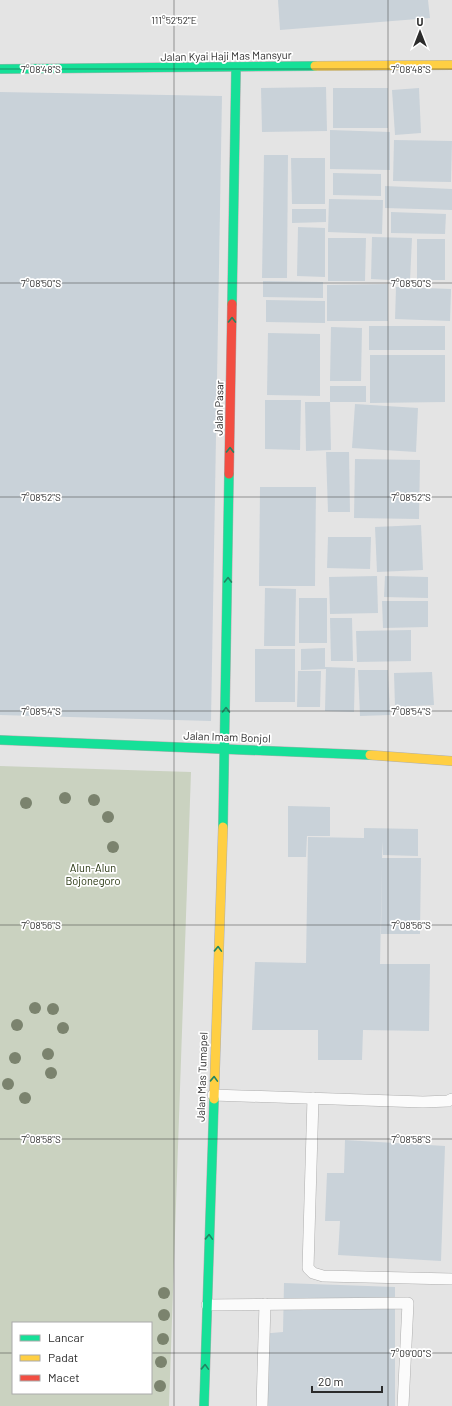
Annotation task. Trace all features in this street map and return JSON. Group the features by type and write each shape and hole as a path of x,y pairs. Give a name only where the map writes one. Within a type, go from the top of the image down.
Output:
{"main road":[{"name":"Jalan Kyai Haji Mas Mansyur","path":"0,70 452,65"},
{"name":"Jalan Pasar","path":"225,748 236,68"},
{"name":"Jalan Imam Bonjol","path":"0,740 225,748 452,761"},
{"name":"Jalan Mas Tumapel","path":"204,1406 225,748"}],"lane":[{"path":"213,1095 423,1102 448,1101 452,1099"},
{"path":"313,1098 308,1268 313,1273 323,1276 452,1279"},
{"path":"207,1305 408,1303 403,1406"},
{"path":"262,1406 264,1304"}],"green space":[{"name":"Alun-Alun Bojonegoro","path":"0,766 191,772 169,1406 0,1406"}],"building":[{"path":"278,0 428,0 430,18 280,30"},
{"path":"326,87 327,131 262,132 261,88"},
{"path":"333,88 388,88 388,128 333,128"},
{"path":"419,88 421,133 395,135 392,90"},
{"path":"0,92 222,96 211,721 0,715"},
{"path":"330,130 390,132 390,170 330,169"},
{"path":"394,140 452,141 451,182 393,181"},
{"path":"264,155 288,155 287,278 262,278"},
{"path":"291,158 325,158 325,204 292,204"},
{"path":"333,173 381,174 381,196 333,195"},
{"path":"385,186 452,189 452,210 385,208"},
{"path":"329,199 383,200 382,234 328,232"},
{"path":"292,209 326,209 326,222 292,223"},
{"path":"391,212 446,214 445,234 391,233"},
{"path":"298,227 325,228 325,277 297,276"},
{"path":"372,237 412,238 410,281 371,279"},
{"path":"328,238 366,238 365,281 328,281"},
{"path":"417,239 445,239 445,280 417,280"},
{"path":"263,281 323,282 323,298 263,297"},
{"path":"388,284 388,321 327,321 327,285"},
{"path":"396,287 451,289 450,321 395,319"},
{"path":"266,300 325,301 325,323 266,322"},
{"path":"369,326 445,326 445,350 369,350"},
{"path":"331,327 362,328 361,381 330,381"},
{"path":"268,333 320,334 320,396 267,395"},
{"path":"370,355 445,355 445,402 370,403"},
{"path":"330,386 366,386 366,402 330,402"},
{"path":"265,400 301,400 300,450 265,449"},
{"path":"305,402 330,402 331,450 306,451"},
{"path":"355,404 418,408 416,452 352,448"},
{"path":"326,452 349,452 350,512 328,512"},
{"path":"355,459 420,460 419,519 354,518"},
{"path":"260,487 316,487 315,586 259,586"},
{"path":"421,525 423,570 377,572 375,527"},
{"path":"328,537 371,537 370,569 327,568"},
{"path":"377,576 378,613 330,614 329,577"},
{"path":"385,576 428,577 428,598 384,597"},
{"path":"265,588 296,589 295,646 264,646"},
{"path":"299,598 327,598 327,643 299,643"},
{"path":"382,601 428,601 428,627 383,628"},
{"path":"330,618 352,618 353,661 331,661"},
{"path":"411,630 411,661 357,662 356,631"},
{"path":"325,648 325,667 355,668 354,712 325,711 326,669 301,670 301,649"},
{"path":"255,649 295,649 295,702 255,702"},
{"path":"358,670 388,670 390,715 360,716"},
{"path":"298,671 321,671 320,707 297,707"},
{"path":"432,672 434,705 395,707 394,673"},
{"path":"288,806 330,807 330,836 307,836 306,857 288,857"},
{"path":"364,828 418,829 418,856 383,855 383,842 382,858 421,858 420,934 381,934 382,863 380,964 430,964 429,1031 363,1030 362,1060 318,1060 318,1030 252,1030 255,962 306,963 308,837 364,838"},
{"path":"345,1140 445,1146 441,1261 338,1255 340,1221 325,1221 327,1173 344,1173"},
{"path":"284,1283 395,1287 395,1406 260,1406 260,1334 283,1332"}],"traffic: fast":[{"path":"0,69 315,66"},
{"path":"232,304 236,68"},
{"path":"223,827 229,474"},
{"path":"0,740 370,755"},
{"path":"204,1406 214,1099"}],"traffic: slow":[{"path":"315,66 452,65"},
{"path":"370,755 452,761"},
{"path":"214,1099 223,827"}],"traffic: jam":[{"path":"229,474 232,304"}]}
